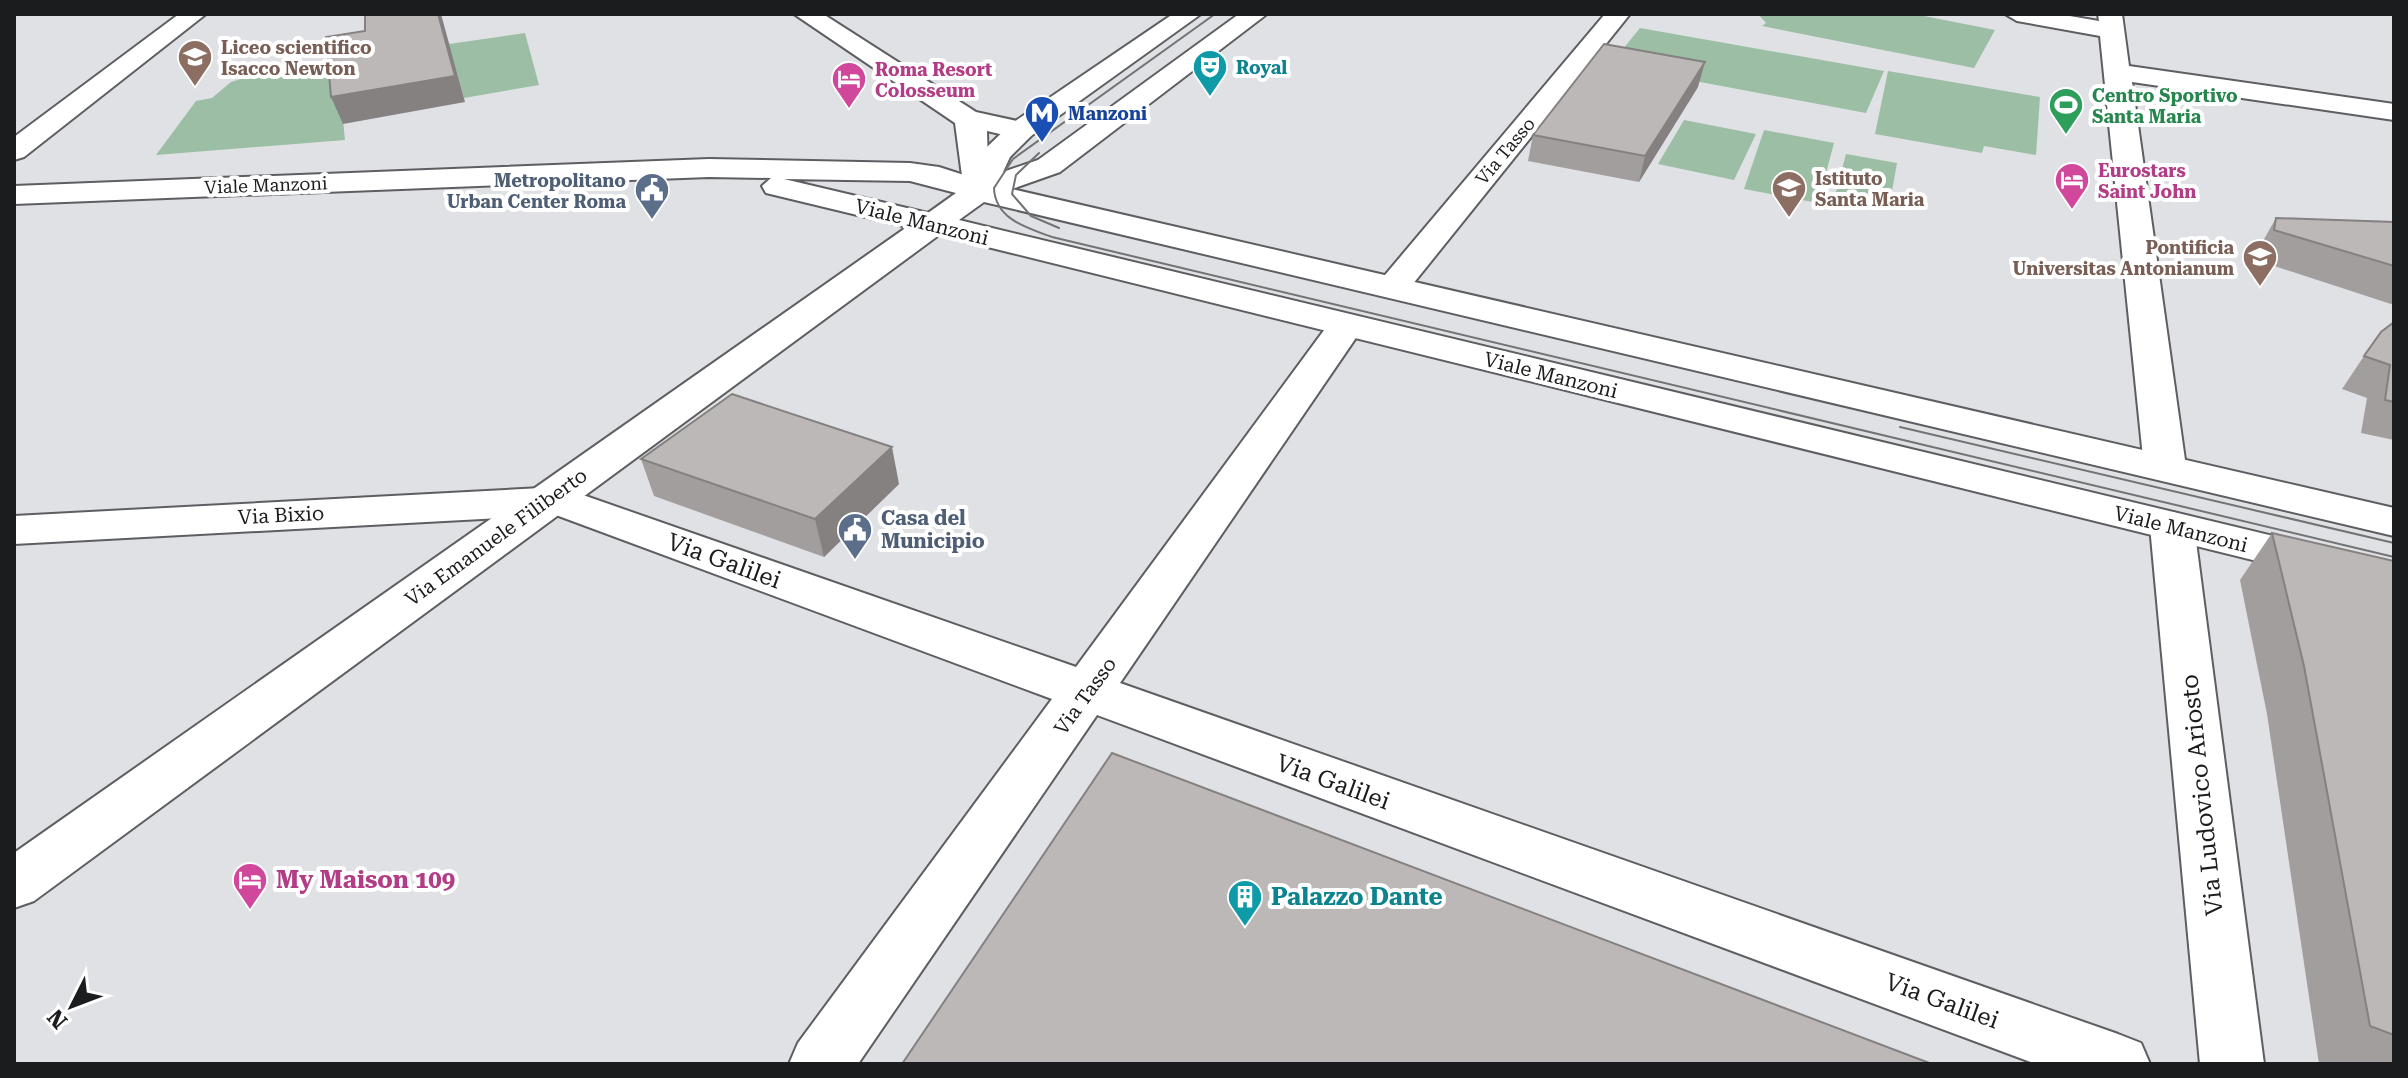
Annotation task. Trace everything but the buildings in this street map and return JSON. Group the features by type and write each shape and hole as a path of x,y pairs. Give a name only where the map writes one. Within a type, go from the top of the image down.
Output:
{"street":[{"path":"14,151 194,14"},
{"path":"806,14 967,118 1021,130"},
{"name":"Via Emanuele Filiberto","path":"979,191 997,153 1021,130 1189,14"},
{"name":"Via Emanuele Filiberto","path":"14,884 979,191 1049,166 1255,14"},
{"name":"Via Tasso","path":"1392,288 1618,14"},
{"path":"2017,14 2112,22 2165,467"},
{"path":"2116,72 2394,112"},
{"path":"967,118 973,131 973,165 979,191"},
{"name":"Viale Manzoni","path":"709,168 931,225 2394,580"},
{"name":"Viale Manzoni","path":"14,195 709,168 896,170 939,176 979,191 2394,522"},
{"name":"Via Tasso","path":"821,1064 1346,326"},
{"name":"Via Bixio","path":"14,530 548,500"},
{"name":"Via Galilei","path":"548,500 560,501 2118,1064"},
{"name":"Via Ludovico Ariosto","path":"2172,526 2232,1064"}],"green space":[{"path":"1758,14 1914,14 1995,30 1974,68 1762,26 1766,23"},
{"path":"1640,28 1884,71 1866,113 1610,65"},
{"path":"525,33 539,85 464,98 449,44"},
{"path":"337,62 345,140 156,155 196,101 212,98 231,82"},
{"path":"1888,71 2040,97 2036,155 1984,146 1982,153 1875,134"},
{"path":"1684,120 1756,134 1734,180 1658,164"},
{"path":"1764,130 1834,143 1818,203 1744,189"},
{"path":"1846,154 1897,163 1890,202 1836,192"}],"tram line":[{"path":"1215,14 1013,159 994,188 996,199 1006,215 1023,226 1052,237 2394,557"},
{"path":"1039,153 1016,175 1012,194 1031,216 1059,228"},
{"path":"1900,427 2394,543"}],"place":[{"name":"Liceo scientifico Isacco Newton","path":"195,88"},
{"name":"Royal","path":"1210,98"},
{"name":"Roma Resort Colosseum","path":"849,110"},
{"name":"Centro Sportivo Santa Maria","path":"2066,136"},
{"name":"Manzoni","path":"1042,144"},
{"name":"Eurostars Saint John","path":"2072,211"},
{"name":"Istituto Santa Maria","path":"1789,219"},
{"name":"Metropolitano Urban Center Roma","path":"652,221"},
{"name":"Pontificia Universitas Antonianum","path":"2260,288"},
{"name":"Casa del Municipio","path":"855,561"},
{"name":"My Maison 109","path":"250,911"},
{"name":"Palazzo Dante","path":"1245,928"}]}
